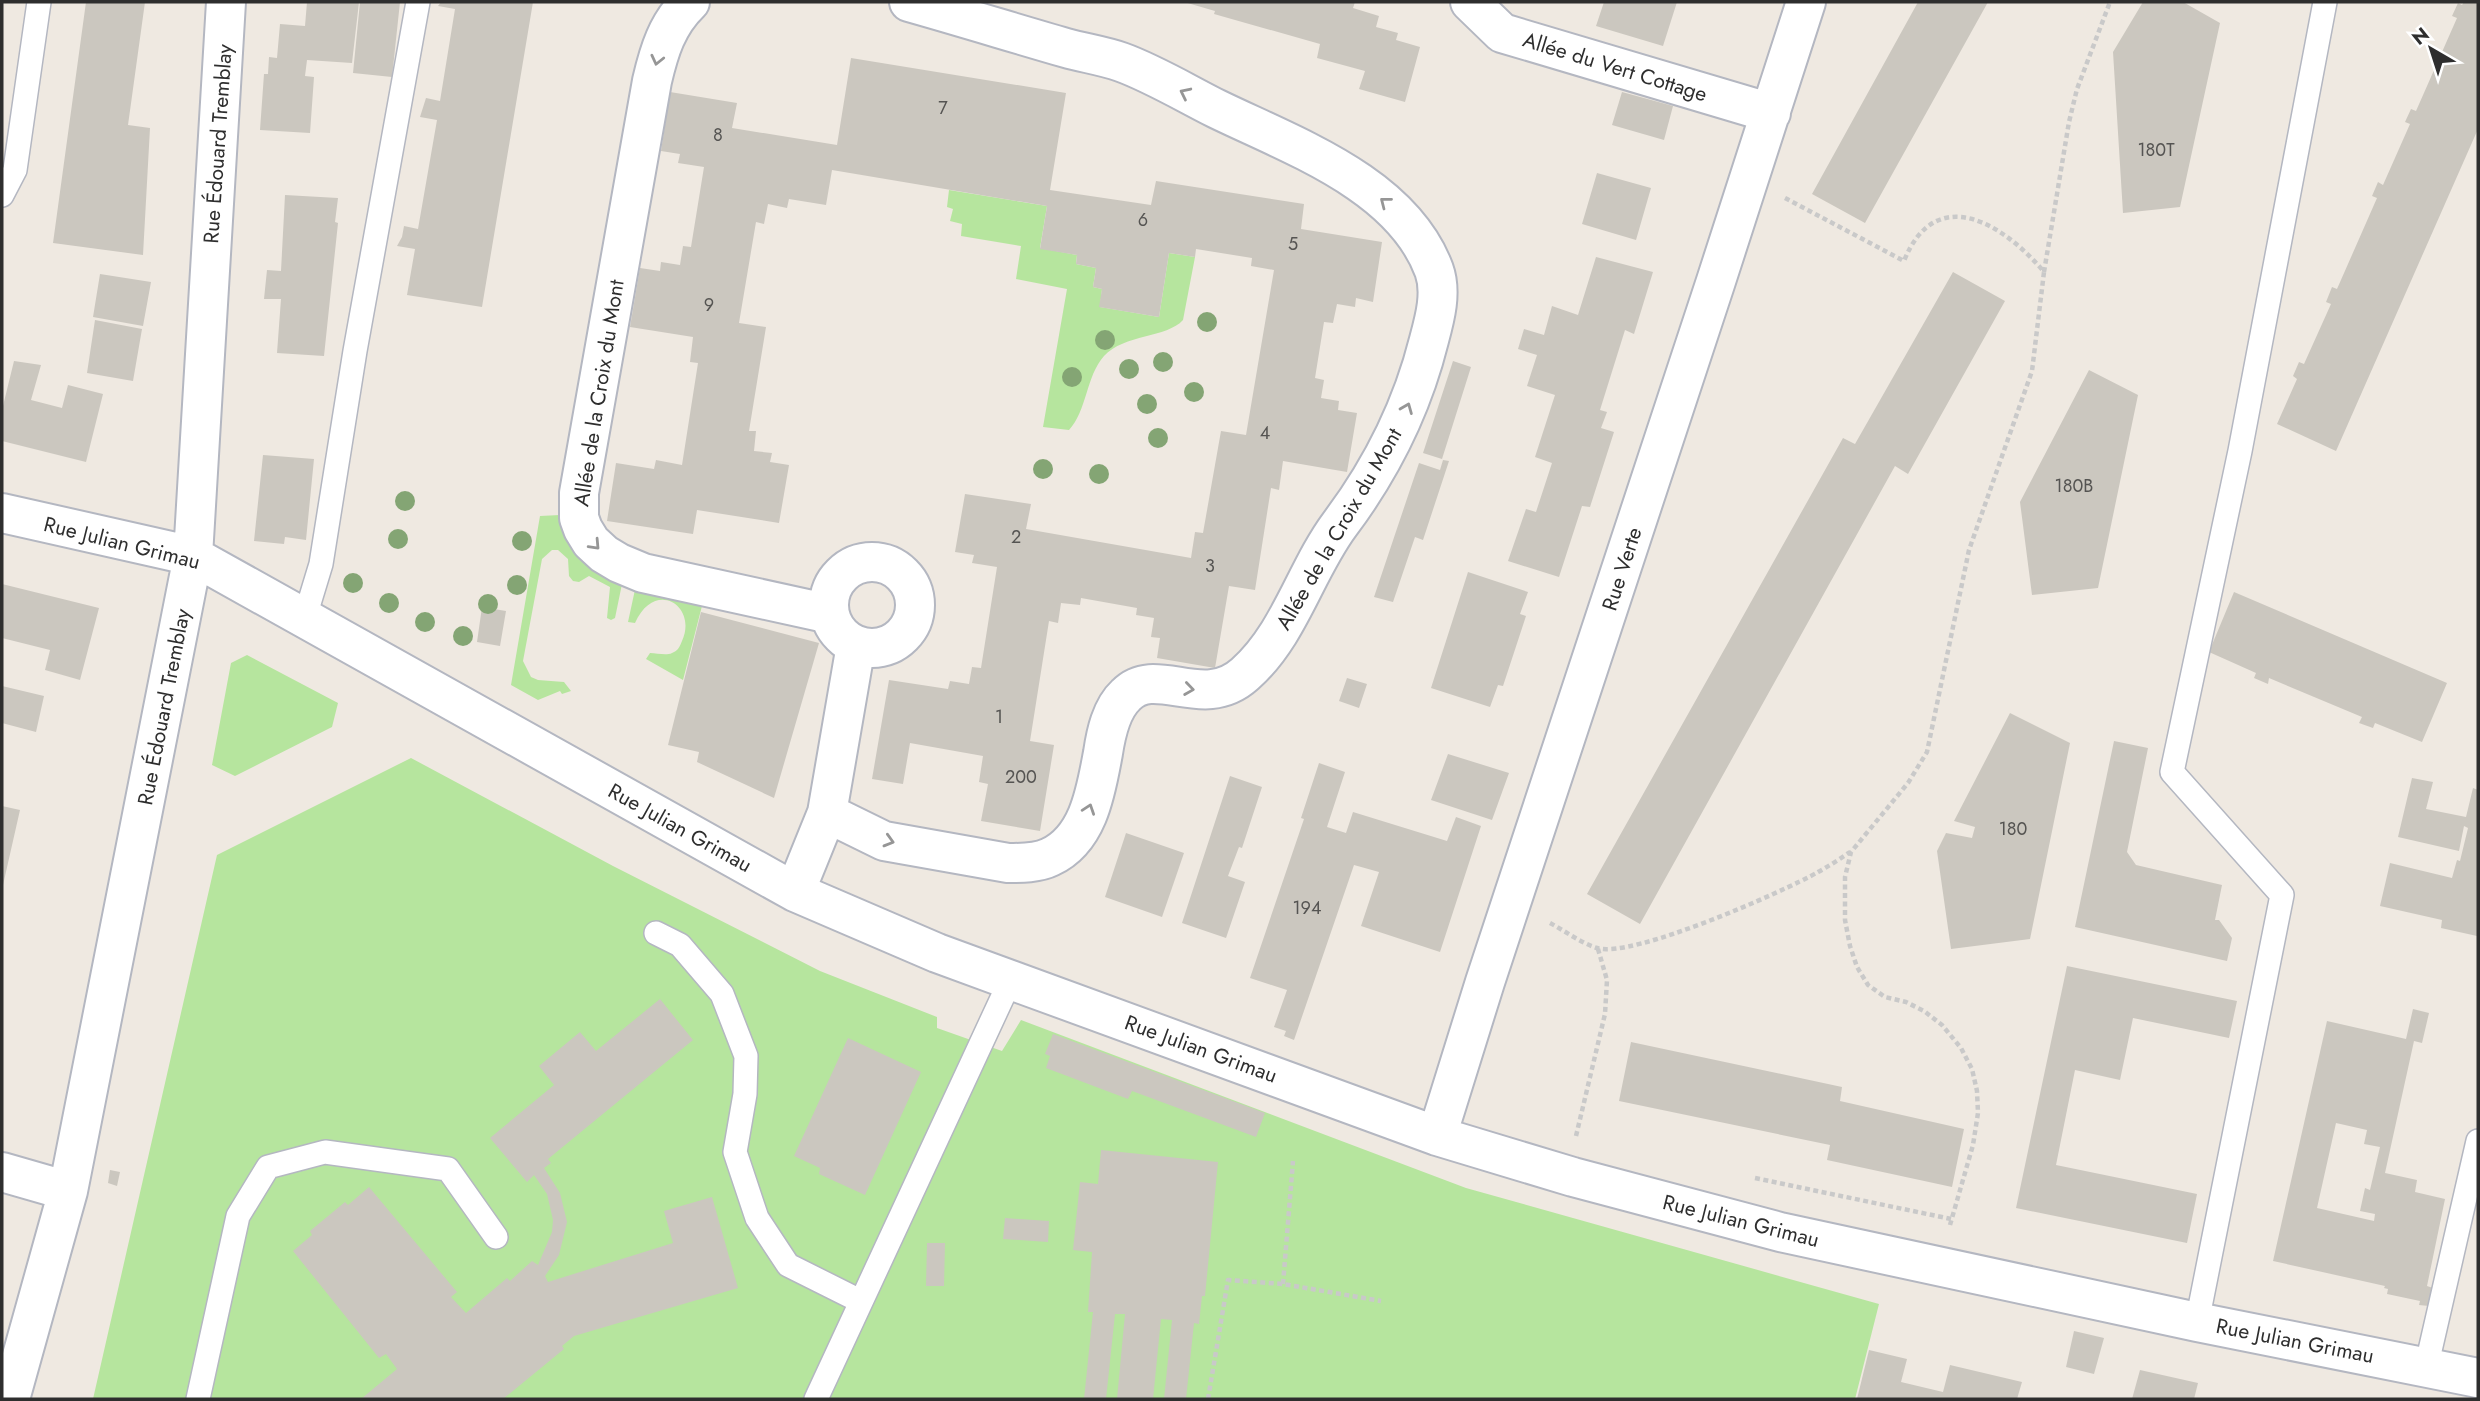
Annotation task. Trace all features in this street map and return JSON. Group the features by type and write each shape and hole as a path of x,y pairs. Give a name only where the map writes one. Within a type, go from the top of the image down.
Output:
{"street":[{"name":"Rue Édouard Tremblay","path":"10,1399 68,1191 193,556 226,2"},
{"name":"Allée de la Croix du Mont","path":"690,2 671,26 660,47 652,81 579,493 579,518 591,542 604,554 643,573 830,614"},
{"name":"Allée de la Croix du Mont","path":"827,813 884,841 1008,863 1024,863 1050,857 1068,844 1082,827 1090,811 1107,731 1125,696 1145,683 1203,691 1224,688 1243,676 1261,658 1277,635 1323,548 1356,503 1385,455 1420,372 1436,305 1434,271 1408,223 1375,194 1318,158 1132,66 909,2"},
{"name":"Allée du Vert Cottage","path":"1471,2 1502,33 1770,113"},
{"name":"Rue Verte","path":"1437,1136 1806,2"},
{"name":"Rue Julian Grimau","path":"2,513 193,556 795,892 937,953 1437,1136 1573,1177 1780,1232 2197,1322 2478,1378"},
{"path":"866,562 893,567 904,576 915,601 914,615 908,629 885,646 871,648 856,645 844,638 835,627 830,614 833,586 841,575 853,566 866,562"},
{"path":"795,892 827,813 856,645"},
{"path":"2,1172 68,1191"}],"lane":[{"path":"2,195 15,170 39,2"},
{"path":"304,620 321,564 355,351 418,2"},
{"path":"2197,1322 2282,895 2172,772 2241,451 2325,2"},
{"path":"656,933 680,945 722,994 746,1056 746,1094 735,1152 757,1218 788,1265 860,1301"},
{"path":"816,1399 1011,979"},
{"path":"2426,1367 2478,1141"},
{"path":"198,1399 238,1216 268,1167 325,1152 448,1169 496,1237"}],"path":[{"path":"1545,920 1598,949 1612,950 1662,939 1764,899 1818,873 1851,852 1908,783 1927,752 1969,550 2032,371 2044,272 2069,122 2077,89 2110,2"},
{"path":"1746,188 1776,193 1904,261 1911,244 1924,227 1935,220 1971,218 1996,229 2029,254 2044,272"},
{"path":"1851,852 1845,877 1845,920 1857,967 1868,985 1885,997 1906,1002 1924,1011 1942,1025 1961,1048 1972,1069 1977,1091 1978,1113 1973,1145 1938,1266"},
{"path":"1575,1140 1605,1014 1607,980 1598,949"},
{"path":"1283,1284 1293,1161"},
{"path":"1208,1399 1228,1280 1283,1284 1381,1301"}],"green space":[{"path":"949,190 1047,206 1040,248 1077,255 1076,264 1096,268 1093,287 1102,289 1100,307 1159,317 1169,253 1195,257 1183,320 1167,330 1112,349 1104,356 1093,373 1080,413 1069,430 1043,427 1067,289 1016,279 1021,246 961,236 962,224 950,221 953,209 947,207"},
{"path":"560,515 563,533 570,545 622,584 615,618 611,620 607,618 610,587 589,576 579,582 573,581 569,576 568,559 558,550 552,550 542,559 523,661 531,677 564,682 571,691 562,694 560,691 538,700 511,685 540,516"},
{"path":"636,585 703,602 683,680 646,659 650,653 667,654 677,650 685,628 684,617 672,602 663,600 653,602 643,609 635,623 628,622"},
{"path":"247,655 338,703 332,727 235,776 212,765 231,663"},
{"path":"411,758 613,866 820,971 937,1017 937,1028 1002,1051 1021,1020 1466,1188 1879,1304 1855,1399 93,1399 217,855"}],"building":[{"path":"86,2 145,2 128,125 150,128 143,255 53,243"},
{"path":"307,2 359,2 352,63 307,60 305,76 314,77 310,133 260,130 264,74 268,74 269,57 277,58 280,24 305,26"},
{"path":"360,2 400,2 392,77 353,73"},
{"path":"441,2 533,2 482,307 407,295 415,249 397,246 404,226 418,229 437,120 420,117 426,98 440,101 455,9 438,6"},
{"path":"1184,2 1355,2 1353,8 1379,16 1376,27 1398,33 1396,40 1420,47 1405,102 1359,89 1365,71 1317,58 1320,44 1214,14 1215,11"},
{"path":"1604,2 1677,2 1663,46 1596,26"},
{"path":"1918,2 1988,2 1865,223 1812,194"},
{"path":"2143,2 2183,2 2220,23 2180,207 2123,213 2113,52"},
{"path":"2464,2 2478,2 2478,129 2336,451 2277,424 2297,379 2293,376 2299,362 2304,364 2331,304 2326,302 2332,287 2337,289 2377,198 2372,196 2378,182 2383,185 2410,124 2405,122 2411,109 2416,111 2457,18 2452,16 2458,3 2462,5"},
{"path":"851,58 1066,93 1050,190 1151,205 1156,181 1304,204 1301,229 1382,242 1373,302 1356,298 1355,307 1337,304 1333,323 1324,322 1315,378 1324,380 1321,398 1339,401 1338,410 1357,413 1347,472 1283,461 1279,490 1271,488 1255,590 1229,586 1215,668 1157,658 1160,638 1151,637 1154,618 1136,615 1137,608 1081,598 1080,605 1061,603 1058,623 1049,621 1030,741 1054,745 1040,831 981,821 988,784 979,782 983,756 910,743 903,784 872,779 889,680 948,689 950,681 969,684 972,667 981,668 997,567 972,563 974,555 955,552 965,494 1031,504 1026,529 1191,558 1195,532 1203,533 1221,431 1246,435 1274,270 1251,266 1252,258 1196,249 1195,257 1169,253 1159,317 1099,307 1102,289 1093,287 1096,268 1076,264 1077,255 1040,249 1047,206 832,170 826,205 789,199 787,208 768,204 764,224 756,222 739,323 766,327 749,431 756,431 754,451 772,453 770,462 789,465 779,523 697,510 693,534 607,521 616,463 654,469 656,460 682,465 698,363 690,362 693,337 630,327 640,268 660,271 661,262 680,265 683,246 691,247 704,167 678,163 680,154 661,151 670,92 737,103 732,128 837,145"},
{"path":"1622,92 1673,106 1664,140 1612,125"},
{"path":"1597,173 1651,188 1636,240 1582,224"},
{"path":"285,195 338,198 335,222 338,223 324,356 277,353 281,299 264,299 267,270 281,271"},
{"path":"1596,257 1653,272 1634,334 1625,330 1600,410 1607,412 1601,428 1614,432 1590,507 1582,506 1559,577 1508,561 1526,509 1536,512 1552,463 1535,457 1555,395 1527,386 1537,355 1518,349 1524,329 1544,335 1552,306 1578,315"},
{"path":"1953,272 2005,301 1908,474 1895,466 1640,924 1587,894 1843,438 1855,444"},
{"path":"100,274 151,282 143,326 93,317"},
{"path":"95,320 142,329 133,381 87,373"},
{"path":"14,361 41,365 31,400 62,408 68,385 103,394 86,462 2,441 2,410"},
{"path":"1453,361 1471,367 1442,459 1423,453"},
{"path":"2089,370 2138,395 2098,588 2032,595 2020,502"},
{"path":"263,455 314,459 306,540 285,537 284,544 254,541"},
{"path":"1443,460 1449,461 1423,540 1415,537 1393,602 1374,597 1419,463 1440,470"},
{"path":"1468,572 1528,592 1520,614 1526,616 1503,686 1498,685 1490,707 1431,688"},
{"path":"2,584 99,608 80,680 45,670 50,650 2,638"},
{"path":"2234,592 2447,683 2422,742 2375,723 2373,728 2359,723 2362,717 2269,678 2268,684 2254,678 2256,673 2209,652"},
{"path":"482,607 506,611 500,646 477,642"},
{"path":"701,612 819,643 774,798 697,762 699,752 668,745"},
{"path":"1347,678 1367,684 1359,708 1339,701"},
{"path":"2,686 44,696 36,732 2,723"},
{"path":"2010,713 2070,743 2030,939 1951,949 1937,851 1946,833 1972,838 1975,827 1954,821"},
{"path":"2114,741 2148,748 2127,852 2136,865 2222,885 2215,920 2219,920 2232,938 2227,961 2075,927"},
{"path":"1448,754 1509,773 1492,820 1431,800"},
{"path":"1319,763 1345,772 1327,827 1346,833 1353,812 1447,841 1456,817 1481,826 1440,952 1361,926 1379,872 1354,865 1294,1040 1284,1036 1286,1031 1274,1027 1287,990 1250,978 1304,819 1301,818"},
{"path":"1230,776 1262,787 1242,848 1239,847 1228,876 1245,882 1226,938 1182,923"},
{"path":"2412,778 2433,782 2426,809 2466,817 2473,788 2478,790 2477,936 2441,928 2442,920 2380,906 2390,863 2452,878 2457,860 2460,861 2468,828 2464,826 2459,851 2398,837"},
{"path":"2,806 20,810 3,885 2,885"},
{"path":"1126,833 1184,853 1162,917 1105,897"},
{"path":"2067,966 2237,1001 2229,1038 2133,1018 2120,1080 2075,1070 2056,1165 2197,1194 2187,1243 2016,1208"},
{"path":"660,999 693,1040 548,1159 551,1163 544,1168 560,1193 567,1222 559,1255 545,1276 548,1282 673,1243 664,1211 712,1197 738,1288 574,1336 562,1346 564,1349 503,1399 361,1399 397,1369 386,1354 379,1358 293,1251 312,1235 310,1231 345,1202 348,1205 369,1187 457,1292 451,1297 466,1313 507,1278 510,1281 532,1261 538,1265 552,1232 553,1220 547,1194 534,1175 527,1182 490,1138 554,1085 539,1066 580,1032 596,1051"},
{"path":"2413,1009 2429,1013 2422,1043 2414,1041 2385,1173 2417,1180 2415,1192 2445,1199 2427,1286 2433,1288 2429,1306 2419,1305 2420,1301 2387,1294 2388,1289 2384,1288 2385,1286 2273,1261 2327,1021 2406,1039","holes":["2336,1123 2367,1130 2364,1144 2380,1147 2370,1190 2365,1188 2360,1211 2375,1214 2374,1221 2317,1208"]},
{"path":"1053,1034 1265,1113 1256,1137 1132,1091 1128,1099 1046,1068 1050,1056 1045,1054"},
{"path":"848,1038 921,1072 865,1195 819,1174 820,1168 794,1156"},
{"path":"1631,1042 1842,1087 1840,1101 1964,1129 1952,1187 1827,1160 1830,1145 1619,1101"},
{"path":"1101,1150 1218,1162 1205,1296 1202,1296 1199,1324 1194,1323 1186,1399 1164,1399 1172,1320 1161,1319 1153,1399 1117,1399 1125,1314 1115,1314 1106,1399 1084,1399 1093,1312 1088,1312 1092,1252 1073,1250 1080,1182 1098,1184"},
{"path":"110,1170 120,1172 117,1186 108,1183"},
{"path":"1005,1218 1049,1221 1048,1242 1003,1239"},
{"path":"927,1243 945,1243 944,1286 926,1286"},
{"path":"2074,1331 2104,1338 2094,1374 2066,1367"},
{"path":"1869,1350 1907,1359 1901,1382 1943,1392 1950,1365 2022,1382 2017,1399 1857,1399"},
{"path":"2140,1370 2198,1383 2194,1399 2132,1399"}]}
